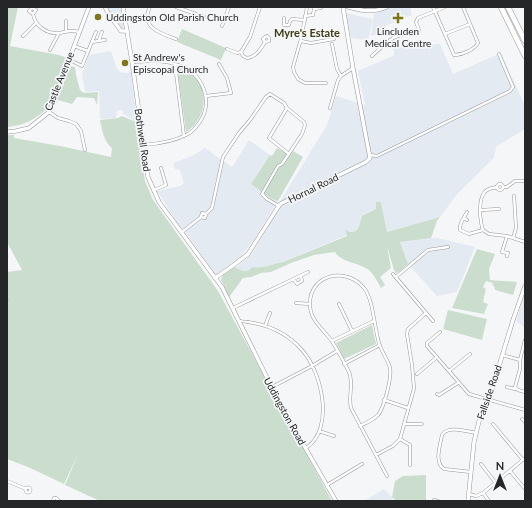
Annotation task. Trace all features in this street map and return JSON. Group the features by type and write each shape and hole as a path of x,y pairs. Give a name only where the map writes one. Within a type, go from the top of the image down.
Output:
{"highway":[{"path":"500,7 525,56"},
{"path":"508,7 525,41"}],"street":[{"name":"Castle Avenue","path":"7,132 29,128 49,112 88,7"},
{"path":"105,7 121,31 127,31"},
{"name":"Bothwell Road","path":"123,7 148,177 159,202 222,287 239,320"},
{"path":"150,7 147,16 148,22 152,28 158,32 176,38"},
{"path":"176,7 204,17"},
{"path":"222,26 228,7"},
{"path":"241,52 250,37 260,7"},
{"path":"307,7 301,41 293,67 294,72 298,79 305,83 326,83"},
{"path":"343,7 352,68 370,157 377,156 510,91 513,86 499,54"},
{"path":"348,7 367,12 387,7"},
{"path":"433,7 454,55 464,53 477,46 478,43 463,7"},
{"path":"372,56 394,37 417,32 419,30 417,20 445,7"},
{"path":"284,18 284,25 289,25 290,20 305,18 313,15 314,9 322,8"},
{"path":"33,14 36,23 47,30 58,32 71,30 79,32"},
{"path":"66,20 66,30"},
{"path":"23,36 36,23"},
{"path":"445,34 470,24"},
{"path":"50,50 58,32"},
{"path":"74,62 82,66 96,32"},
{"path":"99,41 102,32"},
{"path":"301,41 311,43 334,39"},
{"path":"92,42 105,40"},
{"path":"241,52 243,56 252,58 258,54 265,42"},
{"path":"332,44 337,70 341,76"},
{"path":"74,46 88,51"},
{"path":"227,50 236,53 241,52"},
{"path":"132,62 155,61 175,64 192,72 200,80 206,96 206,103 202,118 189,134 166,142 143,145"},
{"path":"175,64 184,136"},
{"path":"206,96 231,93 227,78 219,64"},
{"path":"330,108 338,80 352,68"},
{"path":"182,232 201,217 202,214 206,214 212,208 223,158 239,133 266,97 270,94 284,103 304,122 305,125 302,134 282,164 278,166 262,194 267,199 279,206"},
{"path":"288,108 269,138 289,154"},
{"path":"49,112 58,118 69,120 76,124 81,131 85,150"},
{"path":"361,138 367,137"},
{"name":"Hornal Road","path":"215,278 235,265 248,254 280,204 366,162 370,157"},
{"path":"154,190 166,185 161,168"},
{"path":"483,230 481,197 484,192 488,189 497,187 500,184 503,187 507,187 515,181 525,181"},
{"path":"513,238 516,228 516,200 514,196"},
{"path":"481,210 499,209"},
{"path":"467,212 460,226 462,231 469,234 474,234 483,230"},
{"path":"483,230 489,234 508,236 525,242"},
{"path":"502,252 508,236"},
{"path":"396,277 428,250 448,247"},
{"path":"497,250 508,254 508,256"},
{"path":"233,308 294,280 297,284 302,281 301,276 308,272"},
{"path":"393,274 433,321"},
{"path":"360,426 380,413 390,380 390,370 380,346 365,290 353,279 347,276 331,276 318,283 312,292 310,304 313,317 332,341 350,374 350,408 387,476"},
{"name":"Fallside Road","path":"468,501 470,472 480,417 489,399 525,286"},
{"path":"296,303 310,304"},
{"path":"339,304 352,331"},
{"path":"265,326 270,313"},
{"path":"376,455 393,446 400,439 414,388 410,345 407,337 408,329 426,313"},
{"path":"239,320 265,326 277,331 296,343 304,351 312,366 319,381 323,409 314,442 306,448"},
{"name":"Uddingston Road","path":"239,320 272,387 336,501"},
{"path":"332,341 374,321"},
{"path":"436,331 438,334 427,343 427,346 470,395 525,410"},
{"path":"518,390 515,387 515,384 520,369 520,360 525,340"},
{"path":"344,364 380,346"},
{"path":"272,387 337,351"},
{"path":"449,372 470,354"},
{"path":"502,355 520,360"},
{"path":"417,374 437,357"},
{"path":"437,394 439,395 458,383"},
{"path":"507,387 525,392"},
{"path":"384,400 409,408"},
{"path":"522,419 525,422"},
{"path":"404,424 422,424"},
{"path":"468,494 476,496 483,493 524,459 493,424"},
{"path":"470,472 444,469 440,467 438,461 442,435 446,431 450,429 476,433"},
{"path":"318,431 334,436"},
{"path":"400,439 410,444 410,465"},
{"path":"327,485 362,464"},
{"path":"481,464 496,482"},
{"path":"510,471 525,489"},
{"path":"7,481 26,489"},
{"path":"483,493 489,501"},
{"path":"53,501 55,498 59,501"},
{"path":"434,500 438,501"}],"shaded area":[{"path":"107,7 121,7 124,27 122,29"},
{"path":"391,7 410,7 412,15 385,26 387,30 372,36 374,14"},
{"path":"345,13 373,19 368,40 351,38"},
{"path":"440,44 453,74 501,53 525,106 525,129 496,147 494,158 458,193 440,217 387,232 381,202 376,202 376,209 362,216 359,227 354,232 345,231 347,235 263,270 241,271 235,268 251,255 266,231 281,200 327,125 336,96 365,105 358,71 395,55 393,48"},
{"path":"111,51 116,67 120,72 131,72 137,122 123,114 123,110 117,111 116,118 100,119 99,91 85,92 82,74 89,55"},
{"path":"249,140 270,155 251,184 270,198 278,201 251,244 239,258 216,275 178,224 157,191 180,186 184,183 180,170 175,169 173,163 192,156 205,148 232,167"},
{"path":"437,238 475,247 457,292 437,296 408,264 400,242"},
{"path":"525,293 525,328 516,321"},
{"path":"384,489 394,499 390,501 364,501"}],"green space":[{"path":"7,7 18,7 10,46 59,55 67,58 56,91 48,107 29,121 7,127"},
{"path":"182,29 226,48 221,60 177,42"},
{"path":"70,66 75,67 80,90 84,93 98,92 97,105 94,98 77,97 72,104 58,100 54,108"},
{"path":"177,66 188,70 196,77 204,96 200,116 194,125 186,132"},
{"path":"122,116 136,122 139,139 137,139 137,142 139,143 145,181 153,200 218,291 332,501 100,501 65,485 79,452 64,484 7,459 7,272 22,270 7,242 7,135 14,135 14,138 111,157 112,148 105,139 100,120 118,118"},
{"path":"277,148 290,155 293,151 303,157 278,201 270,198 251,184 270,155 272,156"},
{"path":"376,202 381,202 387,232 440,217 431,238 400,242 408,264 399,272 396,273 394,270 387,246 391,268 380,277 385,285 381,288 375,277 366,268 341,258 335,252 314,255 271,272 243,278 229,297 221,279 223,275 235,267 242,271 246,271 253,267 264,267 283,262 347,236 345,230 349,232 355,231 360,224 362,216 376,209"},
{"path":"477,249 495,254 489,269 490,280 517,282 513,295 495,290 494,286 492,285 493,283 486,281 483,287 486,289 483,302 488,304 484,314 452,308"},
{"path":"448,310 487,319 482,340 443,329"},
{"path":"372,325 376,344 344,359 336,343"},
{"path":"426,475 426,501 397,501 392,497 395,481 403,476"}],"place":[{"name":"Uddingston Old Parish Church","path":"98,17"},
{"name":"Lincluden Medical Centre","path":"398,18"},
{"name":"St Andrew's Episcopal Church","path":"125,63"}],"district":[{"name":"Myre's Estate","path":"307,32"}]}
